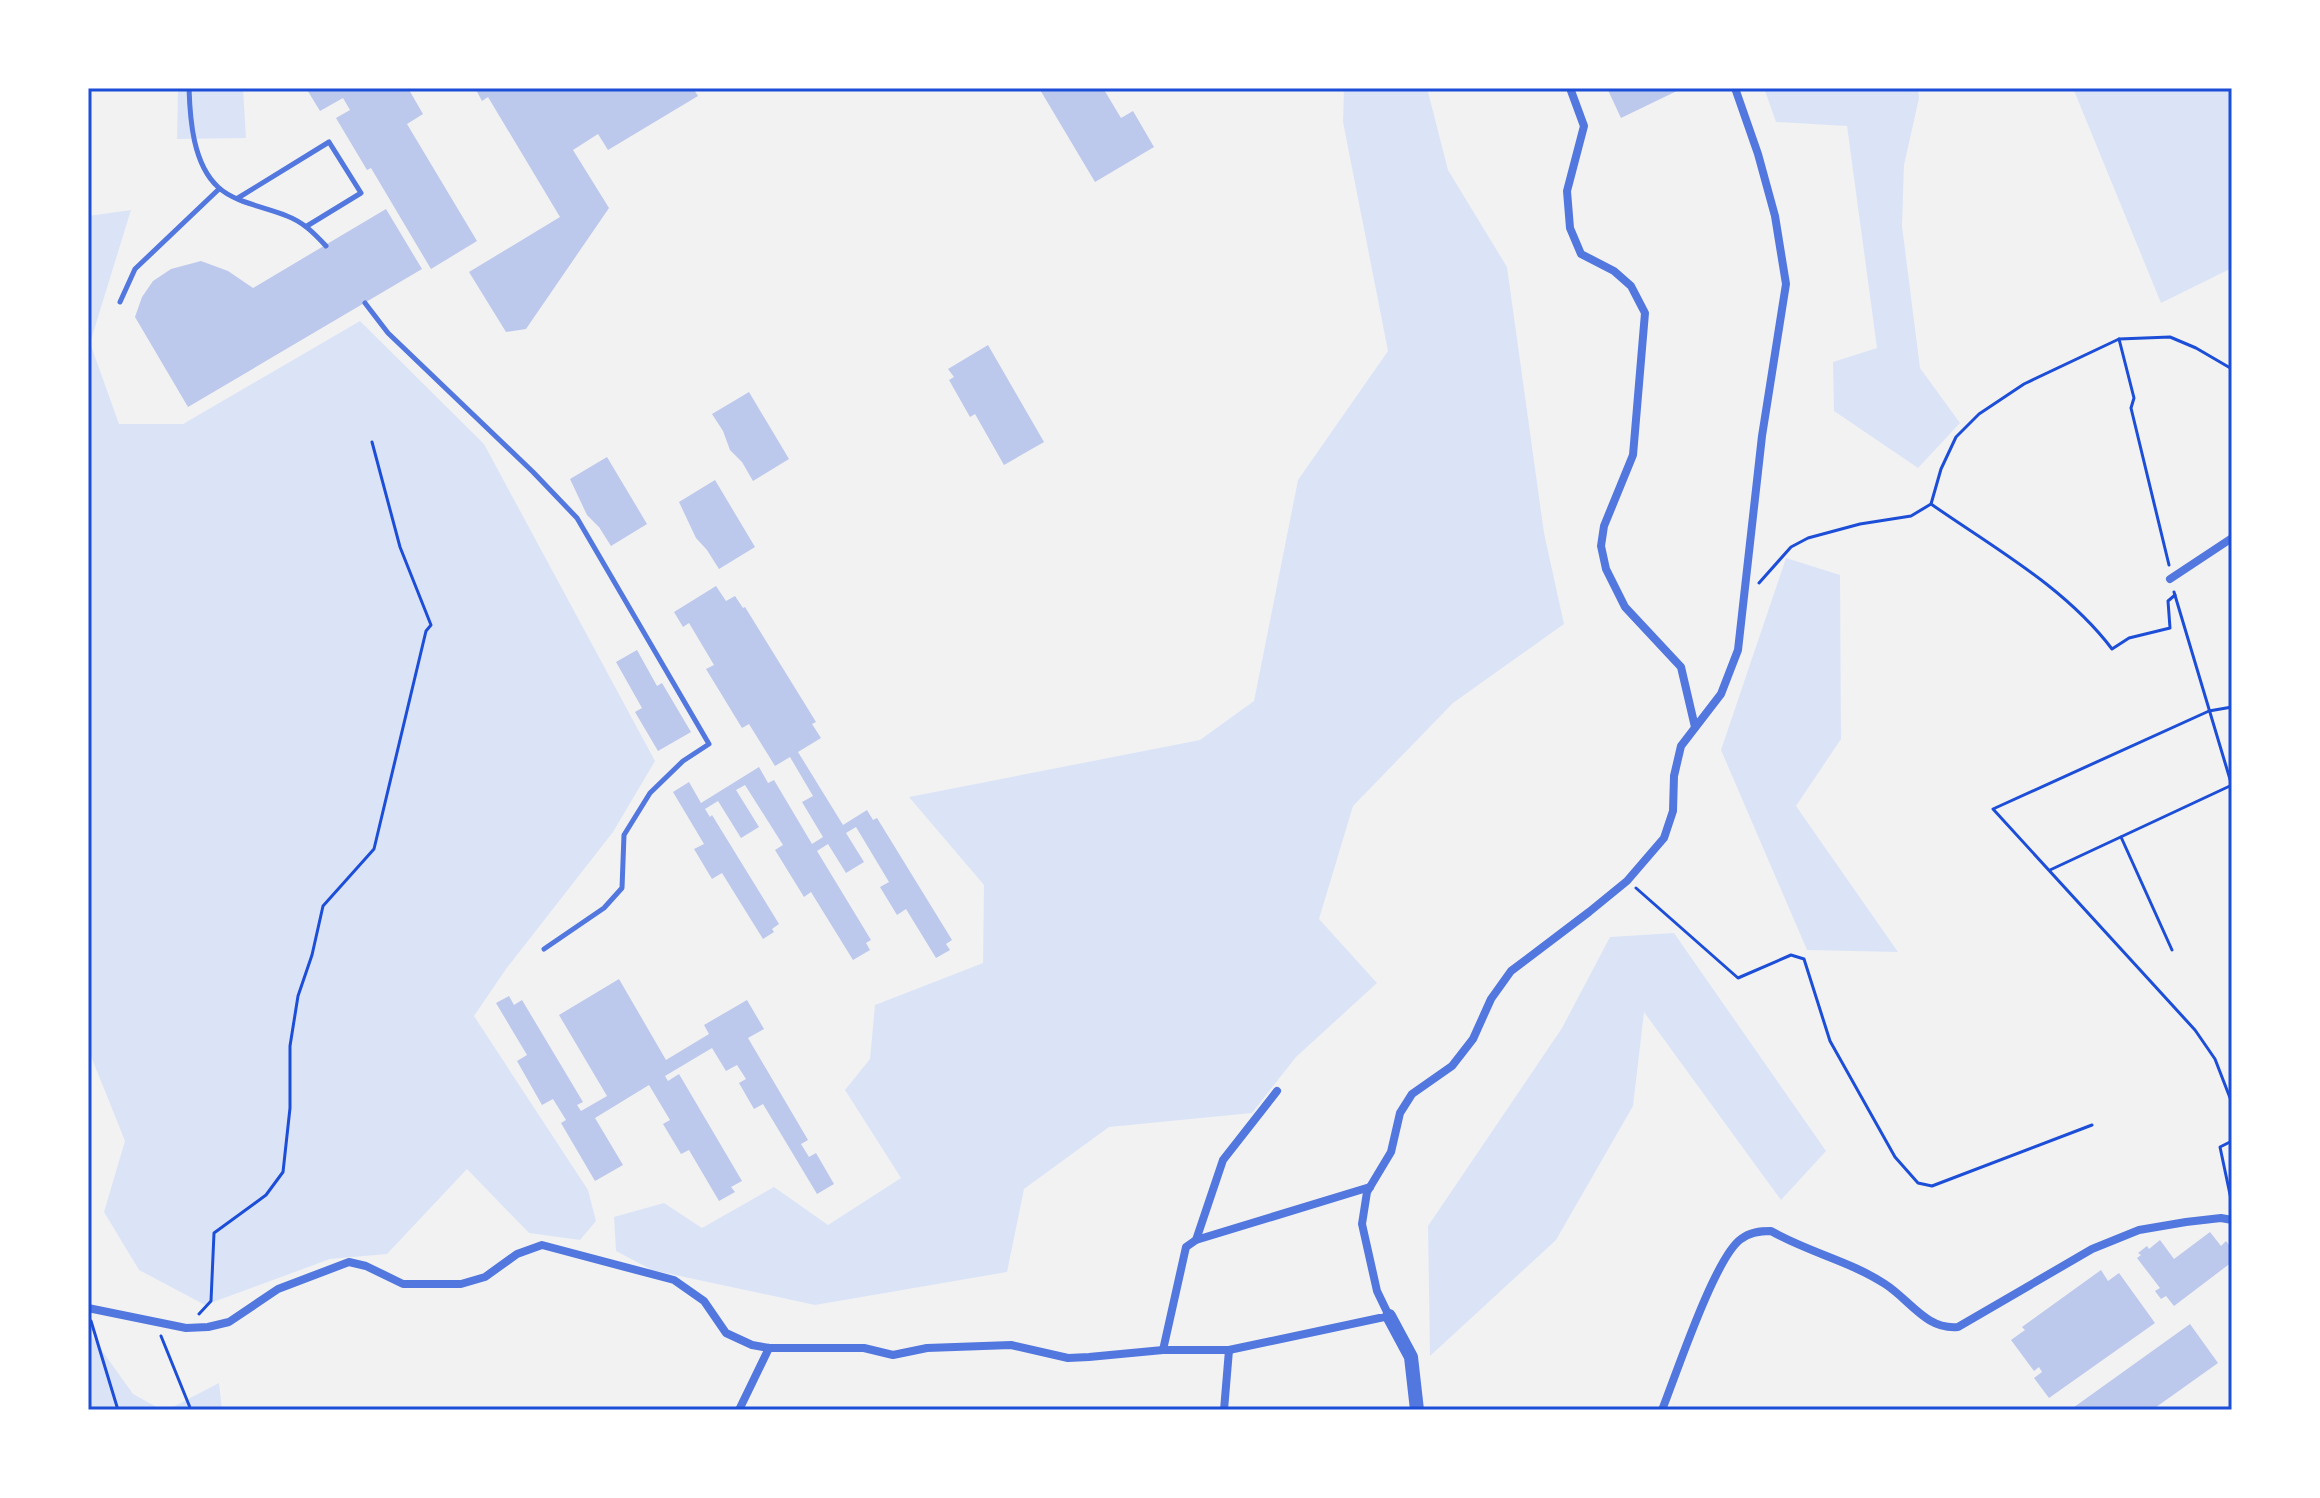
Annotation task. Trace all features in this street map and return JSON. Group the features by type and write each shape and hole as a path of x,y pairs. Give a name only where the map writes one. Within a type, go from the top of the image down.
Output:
{"street":[{"path":"1570,88 1584,126 1567,191 1570,228 1581,254 1614,271 1631,286 1645,313 1633,455 1604,526 1601,546 1606,569 1625,607 1681,667 1695,727"},
{"path":"1417,1410 1411,1357 1377,1291 1362,1224 1370,1187 1391,1152 1400,1113 1412,1094 1452,1066 1473,1039 1491,999 1511,971 1627,881 1664,838 1673,811 1674,776 1681,746 1721,694 1738,650 1762,436 1786,284 1775,216 1735,88"},
{"path":"2170,579 2232,538"},
{"path":"1196,1240 1223,1160 1277,1091"},
{"path":"1163,1350 1186,1247 1196,1240 1370,1187"},
{"path":"1662,1410 1715,1276 1739,1240 1756,1231 1771,1231 1887,1284 1943,1329 1958,1327 2092,1249 2139,1230 2221,1218 2232,1220"},
{"path":"88,1309 186,1328 229,1322 278,1289 349,1262 366,1266 403,1284 461,1284 485,1277 517,1254 542,1245 674,1280 704,1301 726,1333 752,1345 769,1348 864,1348 893,1355 927,1348 1011,1345 1068,1358 1163,1350 1229,1350 1389,1316"},
{"path":"739,1410 769,1348"},
{"path":"1224,1410 1229,1350"}],"lane":[{"path":"189,88 198,155 219,189 289,216 307,226 326,246"},
{"path":"238,198 329,142 361,193 307,226"},
{"path":"120,302 135,269 219,189"},
{"path":"365,303 388,333 577,518 709,744 683,761 650,793 624,835 622,888 604,908 544,949"}],"path":[{"path":"1742,604 1791,547 1808,538 1860,524 1911,516 1931,504 1941,469 1956,437 1979,414 2024,384 2119,339 2170,337 2232,369"},
{"path":"186,1328 211,1301 214,1233 266,1195 283,1172 290,1108 290,1046 298,996 312,955 323,906 374,849 426,631 431,625 400,547 372,442"},
{"path":"1931,504 2061,594 2099,631 2112,649 2129,638 2170,628 2168,601 2175,595"},
{"path":"2232,707 2209,711 1993,809 2195,1030 2215,1059 2232,1103"},
{"path":"2050,870 2232,785"},
{"path":"2121,837 2172,950"},
{"path":"1627,881 1738,978 1791,955 1804,959 1830,1041 1895,1157 1918,1183 1932,1186 2092,1125"},
{"path":"2232,1141 2220,1147 2232,1204"},
{"path":"88,1309 118,1410"},
{"path":"155,1322 191,1410"}],"shaded area":[{"path":"178,88 243,88 246,138 177,139"},
{"path":"1344,88 1427,88 1448,170 1507,267 1544,533 1564,624 1453,703 1353,806 1319,919 1377,983 1296,1057 1252,1113 1109,1127 1024,1189 1007,1272 815,1305 652,1270 616,1251 614,1217 664,1203 702,1228 774,1187 828,1225 901,1178 845,1090 870,1059 875,1005 983,963 984,885 909,797 1200,740 1254,701 1298,480 1388,351 1343,122"},
{"path":"1764,88 1918,88 1919,98 1904,165 1902,226 1920,368 1960,423 1918,468 1834,411 1833,362 1877,348 1847,126 1776,122"},
{"path":"2073,88 2232,88 2232,268 2161,303"},
{"path":"131,210 90,343 119,424 183,424 360,321 484,444 655,761 613,832 506,969 474,1016 588,1190 596,1221 580,1240 529,1233 467,1169 387,1254 330,1259 205,1305 139,1270 104,1212 125,1141 88,1049 88,216"},
{"path":"1786,558 1840,575 1841,739 1796,806 1898,952 1807,950 1721,750"},
{"path":"1674,933 1826,1151 1781,1200 1644,1012 1633,1106 1556,1240 1430,1356 1428,1226 1562,1028 1610,937"},
{"path":"88,1331 133,1394 162,1410 88,1410"},
{"path":"219,1383 222,1410 167,1410"}],"building":[{"path":"306,88 408,88 423,114 407,124 477,241 431,269 371,168 367,170 336,118 350,110 343,98 320,111"},
{"path":"475,88 693,88 698,96 608,150 598,134 573,150 609,208 526,329 506,332 469,272 560,217 488,97 482,101"},
{"path":"1039,88 1103,88 1121,118 1133,111 1154,147 1095,182"},
{"path":"1607,88 1683,88 1621,118"},
{"path":"386,209 422,269 188,407 135,317 142,297 153,281 171,269 201,261 228,271 253,288"},
{"path":"988,345 1044,442 1004,465 975,414 970,417 949,380 954,377 948,369"},
{"path":"749,392 789,459 753,481 742,462 730,450 712,414"},
{"path":"607,457 647,524 611,546 587,515 570,479"},
{"path":"715,480 755,547 719,569 696,538 679,502"},
{"path":"716,586 726,601 735,596 745,607 816,722 812,724 821,738 798,752 843,825 867,810 873,820 877,818 952,940 946,944 950,950 936,958 906,909 897,915 880,887 889,882 856,827 846,833 864,862 846,873 828,844 817,851 871,940 866,943 870,950 853,960 811,892 804,897 775,850 783,845 745,785 736,790 759,827 741,838 718,801 705,809 710,817 712,815 779,924 772,929 774,932 763,939 722,873 712,879 694,849 704,844 673,792 689,782 701,803 759,767 768,783 774,780 812,844 823,837 802,802 813,796 790,757 775,766 749,724 742,728 706,669 714,665 689,623 683,627 674,612"},
{"path":"637,650 657,686 662,683 691,732 658,751 635,712 642,708 616,662"},
{"path":"619,979 666,1060 709,1034 704,1025 747,1000 764,1029 748,1038 808,1140 801,1144 809,1157 816,1153 834,1184 817,1194 763,1104 754,1109 739,1083 746,1079 737,1065 726,1071 712,1048 665,1076 668,1081 679,1074 742,1181 731,1187 735,1192 719,1201 689,1150 681,1154 663,1124 670,1120 649,1085 595,1118 623,1165 595,1181 561,1123 566,1120 553,1099 542,1105 517,1061 527,1055 496,1003 509,996 514,1005 522,1000 583,1102 577,1105 581,1111 607,1096 559,1015"},
{"path":"2210,1232 2221,1246 2226,1241 2232,1249 2232,1262 2174,1306 2166,1296 2161,1299 2155,1291 2160,1288 2137,1258 2141,1255 2138,1253 2160,1240 2174,1259"},
{"path":"2101,1270 2108,1281 2119,1273 2155,1323 2049,1398 2034,1378 2042,1372 2039,1367 2034,1371 2011,1340 2025,1330 2022,1327"},
{"path":"2190,1324 2218,1363 2152,1410 2070,1410"}]}
